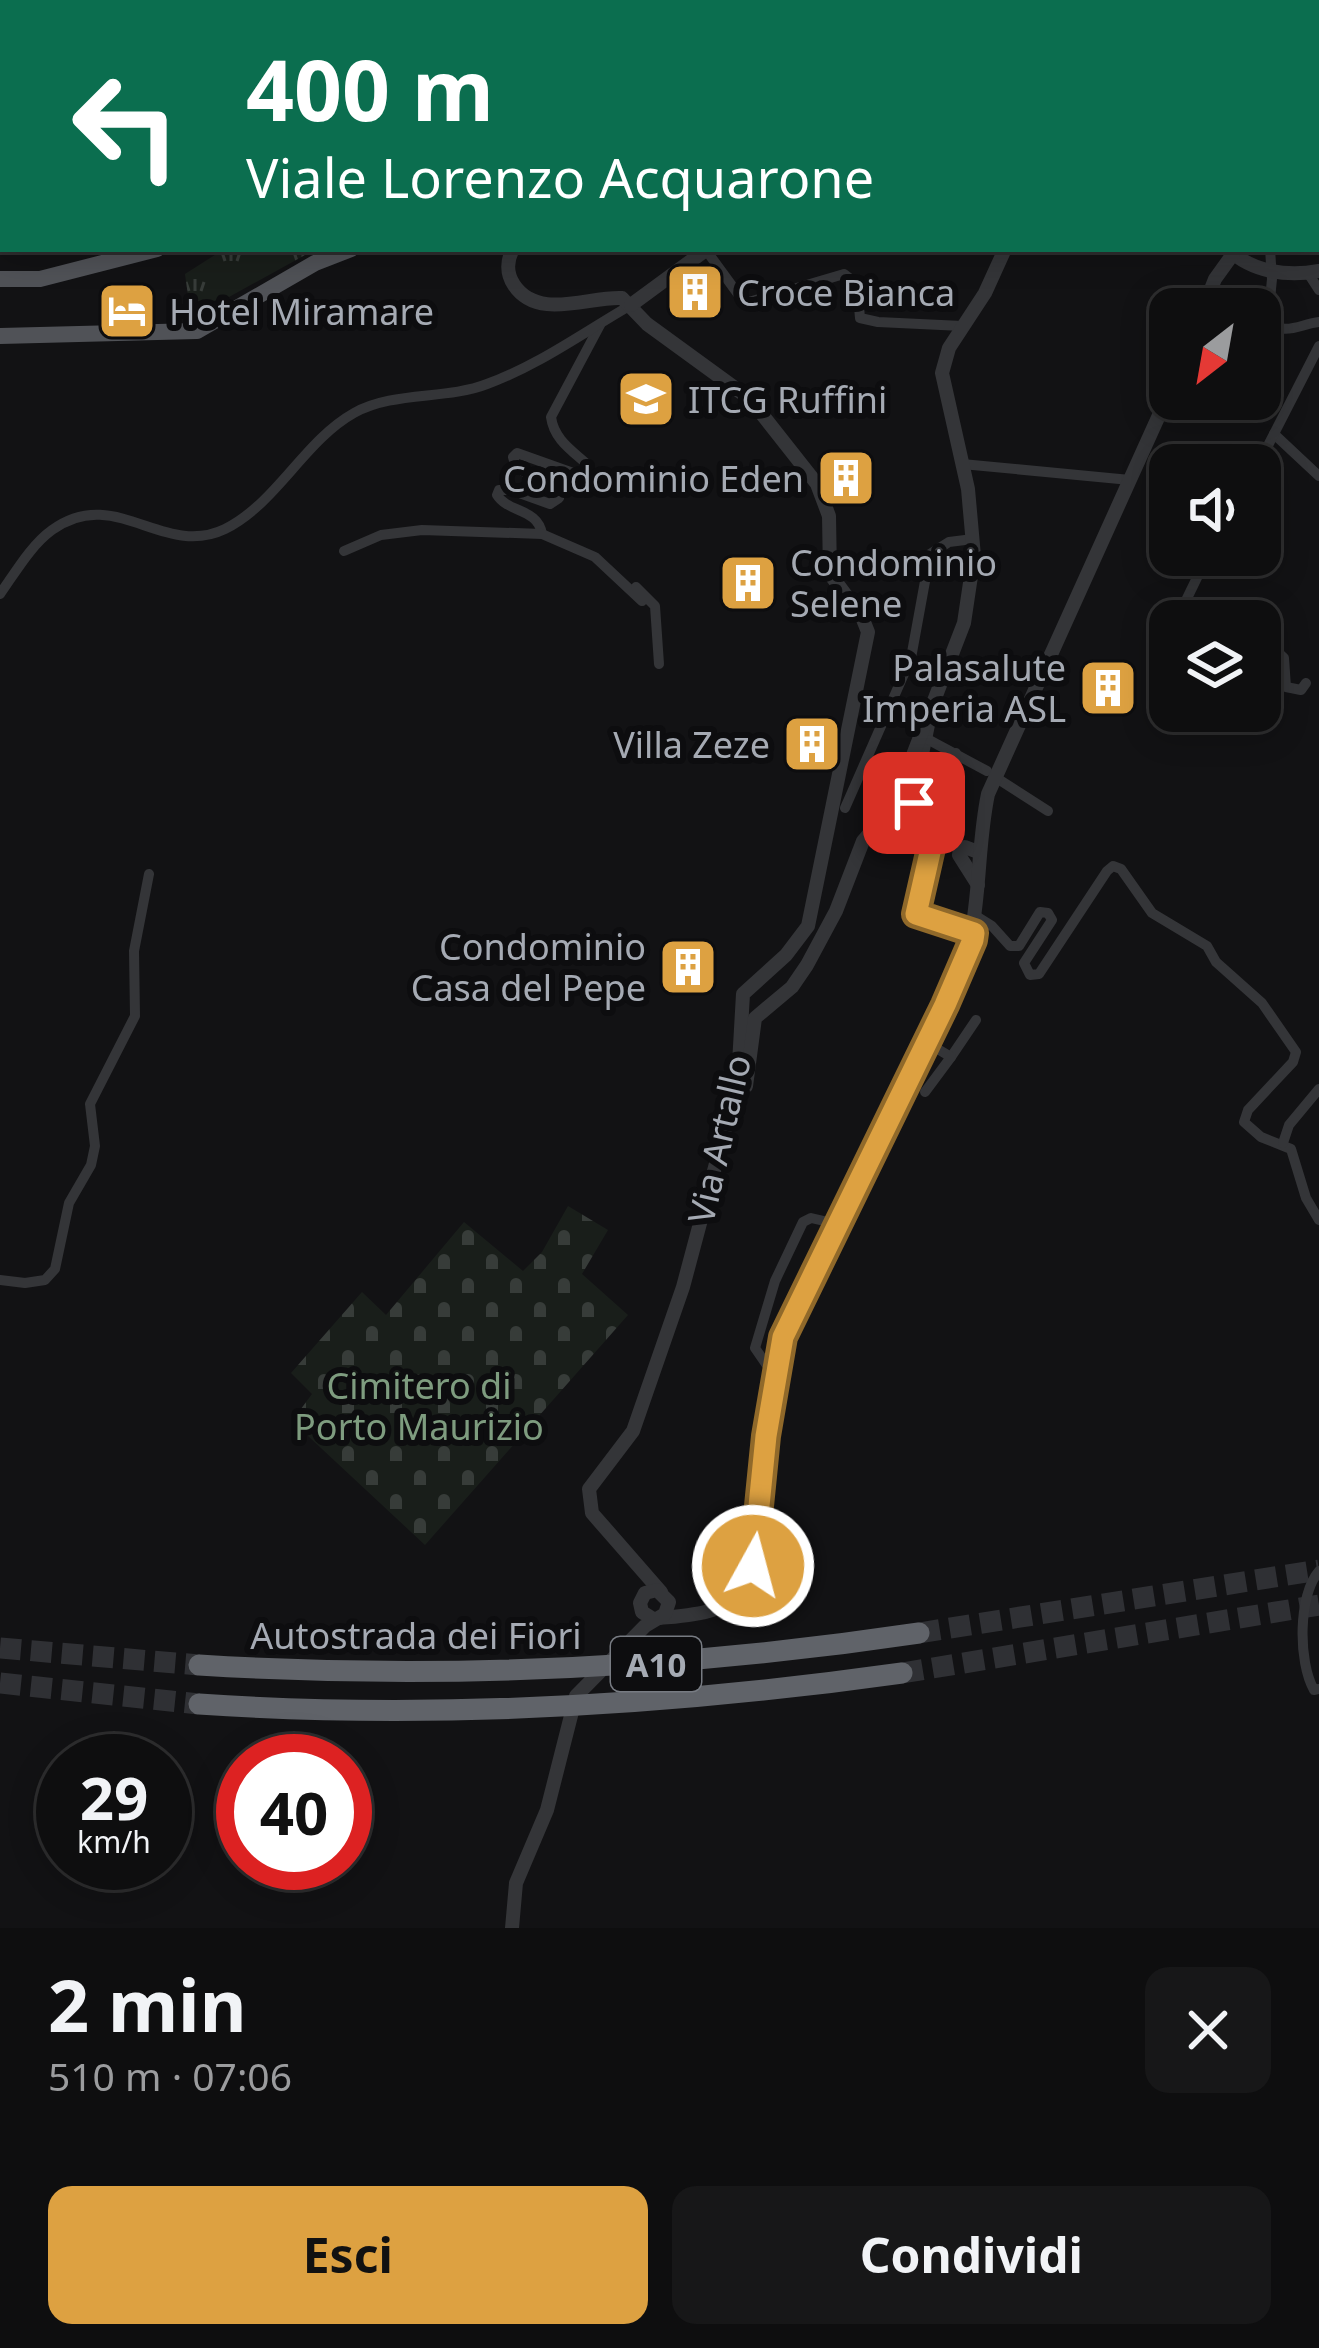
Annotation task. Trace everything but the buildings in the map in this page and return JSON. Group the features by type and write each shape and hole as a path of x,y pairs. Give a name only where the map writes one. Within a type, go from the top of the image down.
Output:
{"highway":[{"name":"Autostrada dei Fiori","path":"199,1665 391,1673 643,1666 920,1633"},
{"name":"Autostrada dei Fiori","path":"199,1704 400,1712 604,1707 902,1673"}],"main road":[{"path":"0,279 40,279 146,252"},
{"path":"0,336 197,331 315,263 343,252"}],"street":[{"path":"566,0 623,0"},
{"path":"512,252 508,260 512,282 530,299 558,306 607,297 622,298 631,305"},
{"path":"0,594 38,544 63,523 107,512 167,533 190,536 221,531 242,519 356,412 485,385 553,352 631,305 704,252"},
{"path":"708,252 749,302 850,275 857,284 860,317 962,326"},
{"path":"1211,288 1230,252 1271,271 1314,272 1319,290"},
{"path":"1270,252 1268,320 1284,330 1319,322"},
{"path":"730,1117 744,1092 755,1018 792,987 807,965 836,911 863,841 888,812 969,602 973,538 942,373 946,355 1003,253"},
{"name":"Via Artallo","path":"631,305 647,324 749,399 817,484 829,516 830,574 868,632 808,926 786,955 743,994 740,1067 730,1117 683,1287 633,1431 589,1489 592,1513 664,1594"},
{"path":"542,534 533,517 503,504 496,495 499,490 511,490 550,504 559,498 556,491 516,466 513,457 517,453 576,474 588,471 589,466 552,428 551,417 601,322"},
{"path":"1269,444 1319,346"},
{"path":"969,855 981,833 991,774 1023,722 1157,420"},
{"path":"1274,434 1319,476"},
{"path":"962,464 1130,480"},
{"path":"344,551 380,535 422,530 542,534 595,557 642,601"},
{"path":"845,808 911,658 930,554 950,542 973,538"},
{"path":"622,580 640,590 655,607 659,664"},
{"path":"1281,655 1286,687 1301,690 1306,683"},
{"path":"937,687 914,803 934,835 916,914 974,933"},
{"path":"928,740 1048,811"},
{"path":"649,1612 709,1611 742,1593 753,1566 777,1371 791,1317 959,975 974,933 979,885 969,855 950,831 956,753"},
{"path":"976,916 1010,946 1019,946 1040,912 1048,913 1052,920 1048,931 1024,963 1026,972 1039,974 1107,871 1116,866 1133,881 1152,913 1207,946 1216,962 1262,1003 1297,1052 1244,1116 1247,1128 1292,1149 1306,1198 1319,1220"},
{"path":"0,1280 44,1280 55,1269 69,1203 91,1165 95,1146 90,1104 135,1016 134,951 149,874"},
{"path":"925,1092 976,1020"},
{"path":"926,1042 951,1057"},
{"path":"1283,1143 1289,1125 1319,1089"},
{"path":"777,1371 755,1348 775,1281 802,1222 811,1218 837,1224"},
{"name":"Via Artallo","path":"632,1559 649,1612"},
{"path":"1319,1570 1306,1590 1304,1612 1306,1675 1314,1690 1319,1689"},
{"path":"512,1928 516,1883 547,1810 576,1696 634,1638 649,1612 653,1590 709,1611"},
{"path":"649,1612 668,1609 664,1594"}],"green space":[{"path":"311,252 191,318 185,274 218,253"},
{"name":"Cimitero di Porto Maurizio","path":"568,1206 608,1230 582,1274 628,1315 425,1545 292,1421 312,1394 291,1373 362,1292 386,1315 464,1222 523,1271 542,1252"}],"tunnel":[{"path":"919,1633 1319,1570"},
{"path":"902,1673 1319,1605"},
{"path":"0,1648 199,1665"},
{"path":"0,1683 199,1704"}],"place":[{"name":"Croce Bianca","path":"695,292"},
{"name":"Hotel Miramare","path":"127,311"},
{"name":"ITCG Ruffini","path":"646,399"},
{"name":"Condominio Eden","path":"846,478"},
{"name":"Condominio Selene","path":"748,583"},
{"name":"Palasalute Imperia ASL","path":"1108,688"},
{"name":"Villa Zeze","path":"812,744"},
{"name":"Condominio Casa del Pepe","path":"688,967"}],"route":[{"path":"753,1566 766,1436 783,1337 973,940 974,933 922,918 914,910 934,835 914,803"}]}
